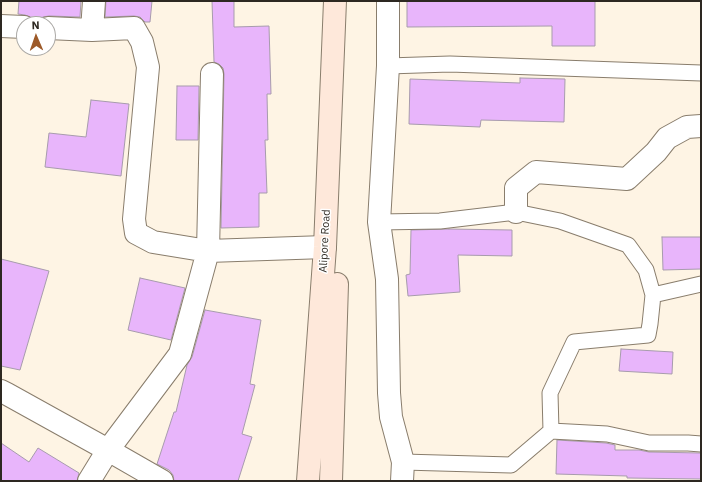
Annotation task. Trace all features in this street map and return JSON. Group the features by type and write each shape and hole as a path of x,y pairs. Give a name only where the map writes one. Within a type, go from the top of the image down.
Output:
{"main road":[{"name":"Alipore Road","path":"308,481 325,247 335,1"},
{"name":"Alipore Road","path":"331,481 346,1"}],"street":[{"path":"92,30 94,1"},
{"path":"388,1 388,66 379,222 387,279 389,393 402,472"},
{"path":"1,26 16,27"},
{"path":"56,28 92,30 134,28 142,42 148,67 134,218 136,233 153,242 208,251 325,247"},
{"path":"89,481 108,450 180,354 208,251 212,74"},
{"path":"516,212 516,188 536,172 627,179 656,152 667,138 687,127 701,126"},
{"path":"1,391 162,481"}],"lane":[{"path":"388,66 450,64 701,73"},
{"path":"379,222 440,220 516,212 560,221 628,245 646,270 653,295 648,335 574,342 550,393 551,431"},
{"path":"653,295 701,284"},
{"path":"402,472 511,465 551,431 607,434 649,443 701,444"}],"building":[{"path":"19,1 81,1 80,17 27,16 18,14"},
{"path":"106,1 152,1 150,22 145,22 140,17 134,16 105,17"},
{"path":"212,1 234,1 234,27 269,26 271,94 267,94 268,140 265,140 267,193 259,193 259,227 221,228 224,74 223,68 214,62"},
{"path":"407,1 595,1 595,46 552,46 552,26 407,27"},
{"path":"520,78 565,79 564,122 481,120 480,127 409,124 410,79 520,83"},
{"path":"177,86 199,86 198,140 176,140"},
{"path":"91,100 129,104 121,176 45,167 49,133 86,137"},
{"path":"411,230 512,230 512,256 458,255 460,292 408,296 406,275 410,274"},
{"path":"662,237 701,237 701,269 663,270"},
{"path":"1,259 49,271 20,370 1,366"},
{"path":"140,278 185,288 171,340 128,330"},
{"path":"205,310 261,320 250,384 255,385 242,434 252,437 238,481 174,481 173,475 169,470 157,464 174,412 176,412 187,365 192,357"},
{"path":"621,349 673,352 672,374 619,371"},
{"path":"557,440 606,443 615,445 615,450 701,453 701,479 627,478 627,476 556,474"},
{"path":"1,443 29,462 38,448 79,473 77,481 1,481"}]}
